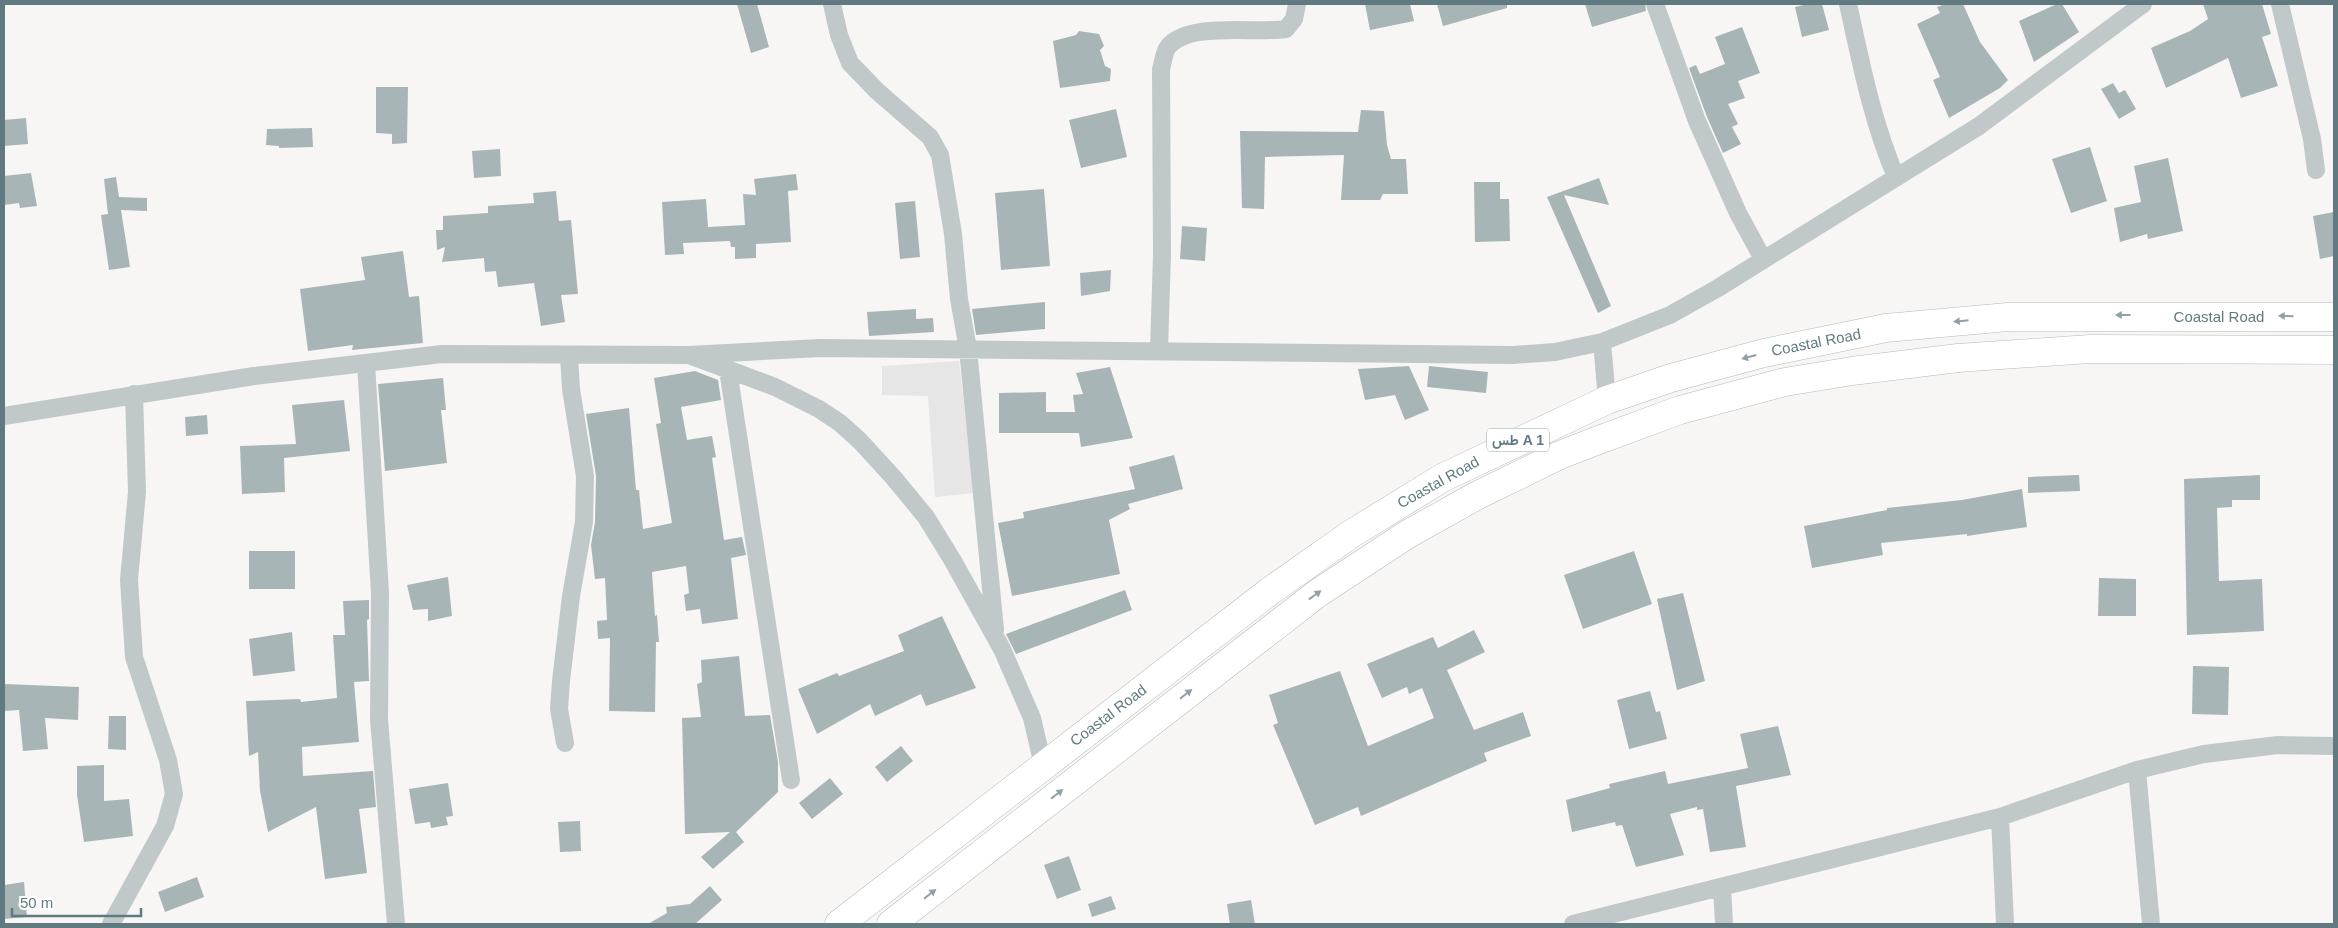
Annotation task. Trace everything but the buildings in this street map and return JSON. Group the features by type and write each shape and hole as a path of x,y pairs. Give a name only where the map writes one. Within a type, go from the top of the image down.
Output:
{"highway":[{"name":"Coastal Road","path":"839,924 1270,591 1351,534 1442,478 1606,400 1671,378 1764,353 1886,328 2008,316 2334,317"},
{"name":"Coastal Road","path":"891,924 1318,593 1408,534 1478,495 1560,455 1596,440 1645,421 1785,382 1852,371 1958,358 2090,349 2334,350"}],"street":[{"path":"832,4 839,34 850,63 877,91 930,137 940,155 953,234 959,299 968,348 996,638"},
{"path":"1159,350 1162,255 1161,69 1167,48 1180,37 1210,30 1268,32 1286,28 1294,19 1298,4"},
{"path":"1655,4 1697,121 1738,213 1763,259"},
{"path":"1848,4 1867,91 1884,149 1896,176"},
{"path":"4,416 254,376 442,354 689,355 820,348 1513,355 1554,352 1602,342 1670,315 1718,288 1979,126 2143,4"},
{"path":"2280,4 2312,139 2316,170"},
{"path":"1602,342 1606,400"},
{"path":"689,355 775,387 819,409 840,423 859,440 926,517 996,638 1032,718 1043,765"},
{"path":"565,743 559,709 561,681 571,596 584,522 585,476 571,389 569,356"},
{"path":"366,363 380,593 379,719 396,924"},
{"path":"728,370 791,780"},
{"path":"111,924 166,826 174,794 168,760 134,657 129,580 137,492 134,394"},
{"path":"1572,924 2000,817 2137,770 2204,754 2278,745 2334,746"},
{"path":"2137,770 2151,924"},
{"path":"2000,817 2005,924"},
{"path":"1722,887 1724,924"}],"shaded area":[{"path":"959,361 974,493 935,497 928,396 882,395 882,366"}]}
